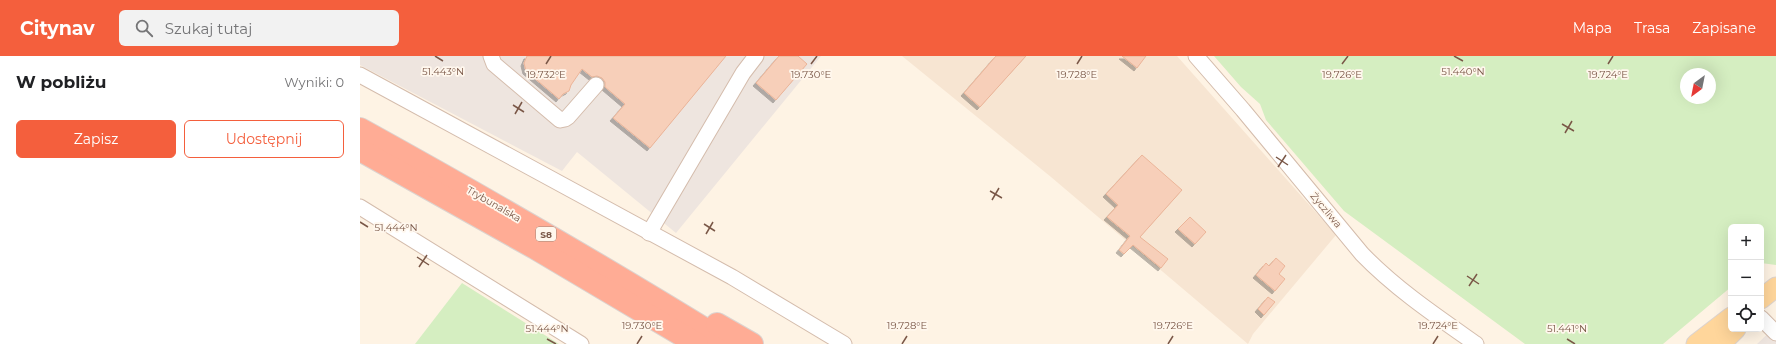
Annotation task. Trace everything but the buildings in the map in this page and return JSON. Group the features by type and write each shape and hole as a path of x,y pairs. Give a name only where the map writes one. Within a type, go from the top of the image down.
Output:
{"highway":[{"name":"Trybunalska","path":"360,130 469,190 640,289 729,344"},
{"name":"Trybunalska","path":"360,150 528,245 697,344"},
{"path":"640,289 704,317 752,344"}],"main road":[{"path":"1696,344 1728,319"},
{"path":"1721,344 1733,332"}],"street":[{"path":"491,56 494,64 560,120 568,117 596,85"},
{"path":"649,233 743,73 756,56"},
{"name":"Życzliwa","path":"1196,56 1243,110 1362,254 1401,291 1467,342"},
{"path":"360,75 732,277 844,344"},
{"path":"360,207 581,344"},
{"path":"1764,321 1776,333"}],"shaded area":[{"path":"360,56 821,56 676,233 577,152 562,171 360,65"},
{"path":"902,56 1177,56 1336,235 1253,334 1248,344 1051,177"},
{"path":"1776,326 1776,344 1757,344"}],"green space":[{"path":"1214,56 1776,56 1776,265 1764,263 1764,224 1728,224 1728,290 1663,344 1525,344 1344,211 1266,120 1260,104 1241,87"},
{"path":"462,283 559,344 415,344"}]}
